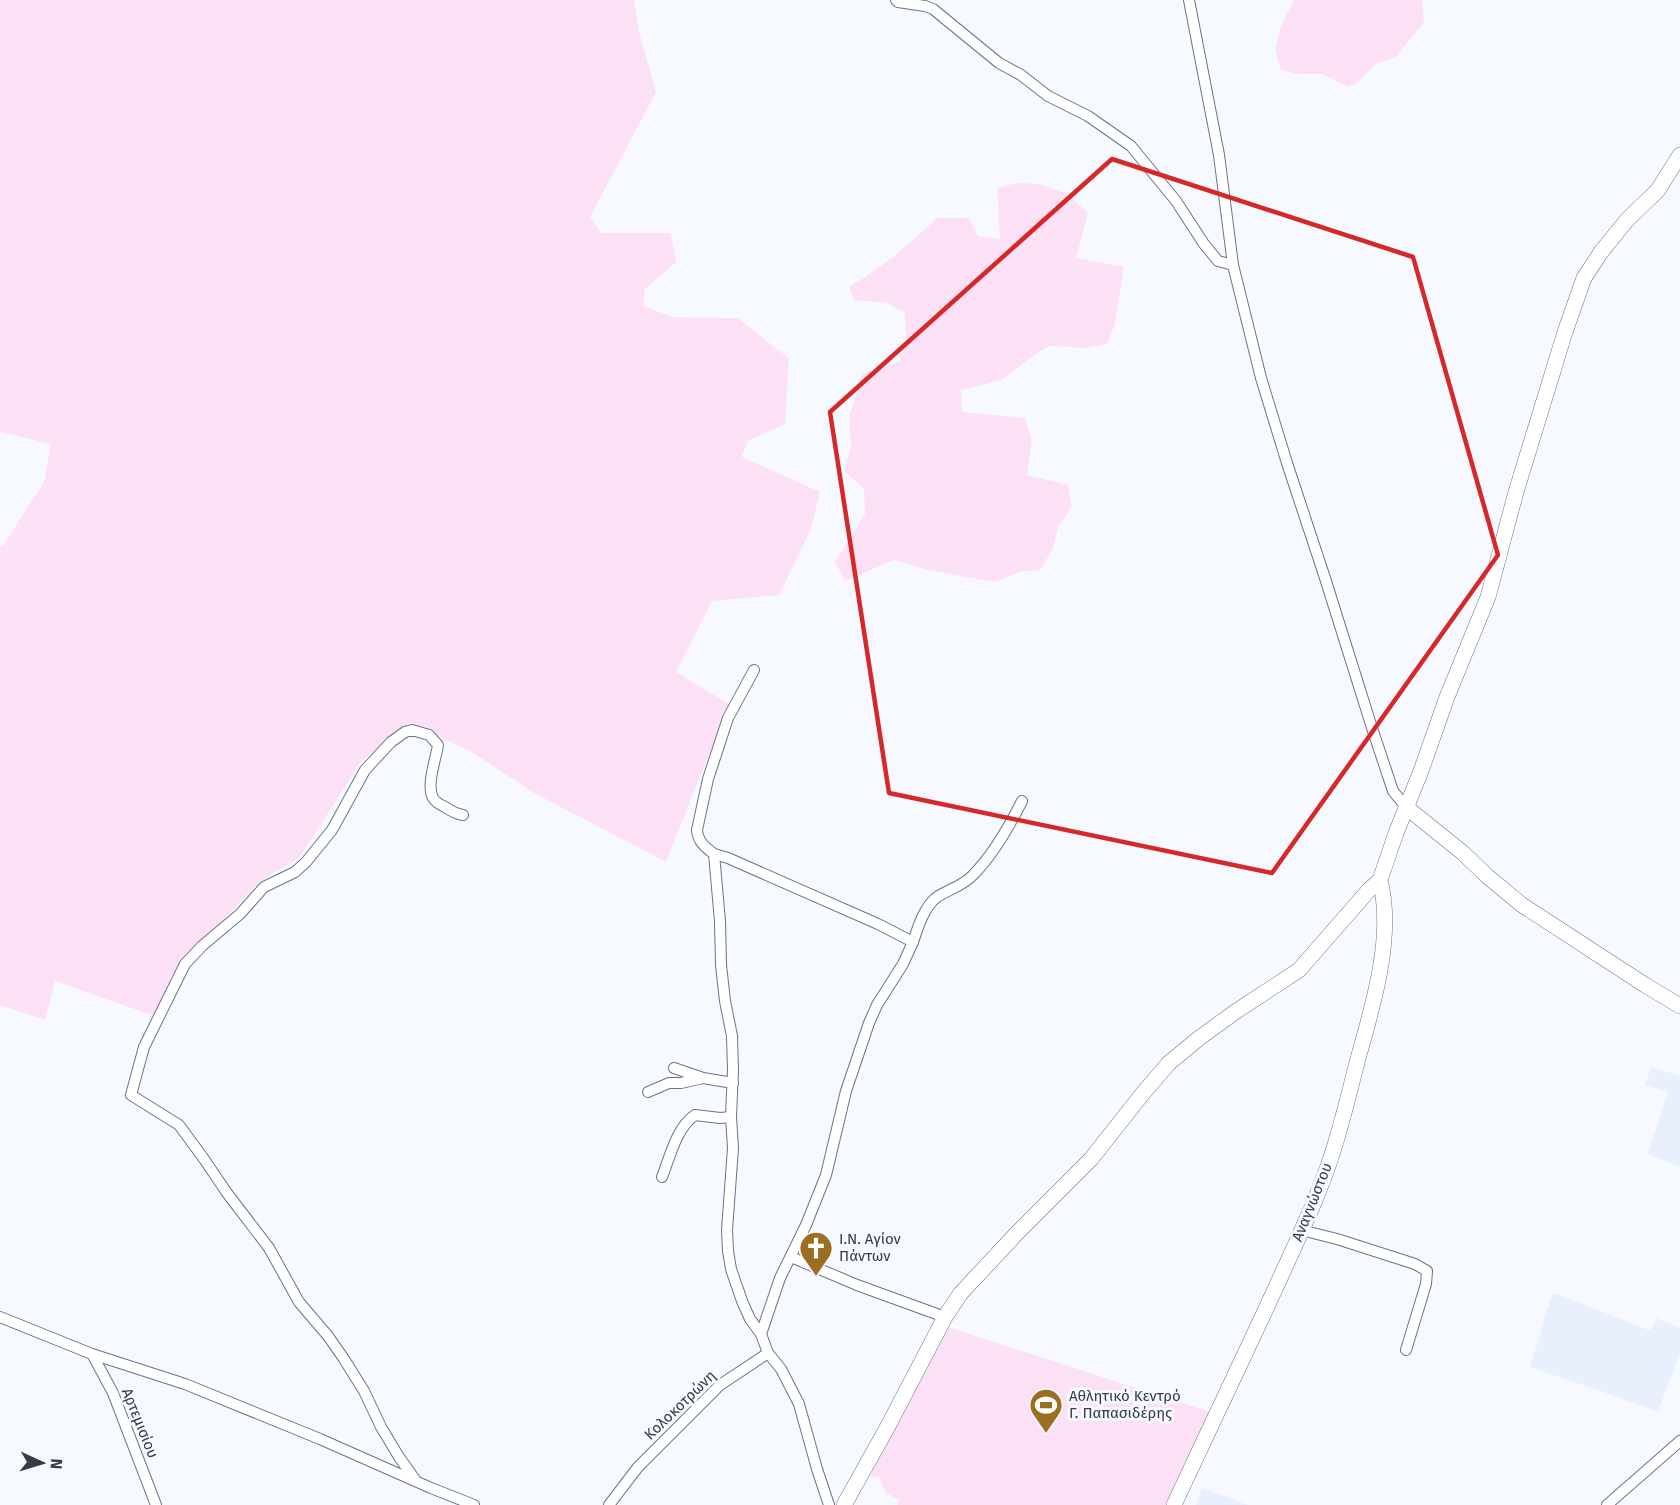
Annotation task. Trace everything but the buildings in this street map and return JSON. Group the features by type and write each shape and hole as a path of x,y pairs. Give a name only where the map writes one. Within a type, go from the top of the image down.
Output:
{"street":[{"path":"896,0 933,9 999,63 1021,75 1048,96 1088,116 1131,146 1176,201 1218,261 1233,265"},
{"path":"1190,0 1219,154 1233,265 1261,378 1393,791 1406,807 1522,905 1680,1006"},
{"path":"844,1505 945,1317 961,1293 1091,1159 1169,1064 1207,1032 1299,970 1380,880 1447,697 1488,597 1516,492 1581,286 1601,252 1627,220 1658,190 1680,155"},
{"path":"754,670 728,718 708,779 698,822 698,837 714,854 728,858 878,924 913,942"},
{"path":"416,1481 381,1427 364,1391 344,1359 299,1302 269,1248 179,1125 131,1095 144,1047 185,964 202,946 240,914 264,887 295,872 306,862 332,830 365,770 391,742 412,730 429,735 438,745 432,774 433,798 448,809 463,815"},
{"path":"761,1334 780,1278 826,1175 846,1091 877,1005 903,964 929,906 936,898 960,885 975,873 1007,829 1022,801"},
{"path":"714,854 721,964 732,1036 733,1148 728,1251 742,1301 750,1319 761,1334 768,1353 781,1369 799,1404 829,1505"},
{"name":"Αναγνώστου","path":"1174,1505 1265,1313 1320,1189 1371,1017 1384,946 1384,895 1380,880"},
{"path":"674,1068 703,1078 733,1083"},
{"path":"648,1092 669,1083 703,1078"},
{"path":"662,1177 687,1120 695,1115 731,1117"},
{"path":"1301,1230 1415,1264 1427,1271 1426,1284 1406,1350"},
{"path":"791,1257 857,1285 945,1317"},
{"path":"0,1317 92,1354 185,1384 474,1505"},
{"name":"Κολοκοτρώνη","path":"609,1505 638,1467 720,1385 768,1353"},
{"name":"Αρτεμισίου","path":"92,1354 113,1393 156,1505"},
{"path":"1607,1505 1680,1441"}],"highlighted area":[{"path":"1112,159 1413,257 1498,555 1272,873 889,793 830,412"}],"shaded area":[{"path":"0,0 634,0 639,32 656,92 590,217 601,233 671,233 676,262 645,289 643,306 673,317 737,318 789,358 785,424 748,441 742,457 820,492 811,529 779,595 712,601 676,672 729,704 666,862 534,793 472,752 409,723 362,761 299,858 260,881 172,975 154,1016 55,981 45,1020 0,1005 0,547 44,482 51,444 0,432"},
{"path":"1294,0 1422,0 1424,22 1395,58 1376,64 1358,82 1349,87 1322,74 1298,74 1281,70 1275,50 1281,26"},
{"path":"1017,183 1040,184 1069,195 1088,213 1076,258 1124,267 1115,324 1107,344 1086,348 1049,346 1002,380 961,390 962,412 1025,418 1032,440 1027,475 1068,485 1072,507 1058,527 1053,549 1040,570 1019,572 995,582 927,570 894,560 845,581 835,562 865,514 864,489 844,471 851,446 849,417 863,373 899,362 906,339 905,314 888,303 854,300 849,287 895,255 937,218 969,218 978,236 1000,239 997,188"},
{"path":"1651,1067 1680,1076 1680,1167 1648,1154 1668,1092 1645,1085"},
{"path":"1552,1294 1651,1331 1656,1318 1680,1328 1680,1354 1658,1411 1530,1367"},
{"name":"Αθλητικό Κεντρό Γ. Παπασιδέρης","path":"945,1326 1213,1413 1172,1505 897,1505 899,1500 886,1493 879,1477 871,1478 872,1467"},
{"path":"1202,1488 1248,1505 1196,1505"}],"place":[{"name":"Ι.Ν. Αγίον Πάντων","path":"816,1277"},
{"name":"Αθλητικό Κεντρό Γ. Παπασιδέρης","path":"1046,1434"}]}
